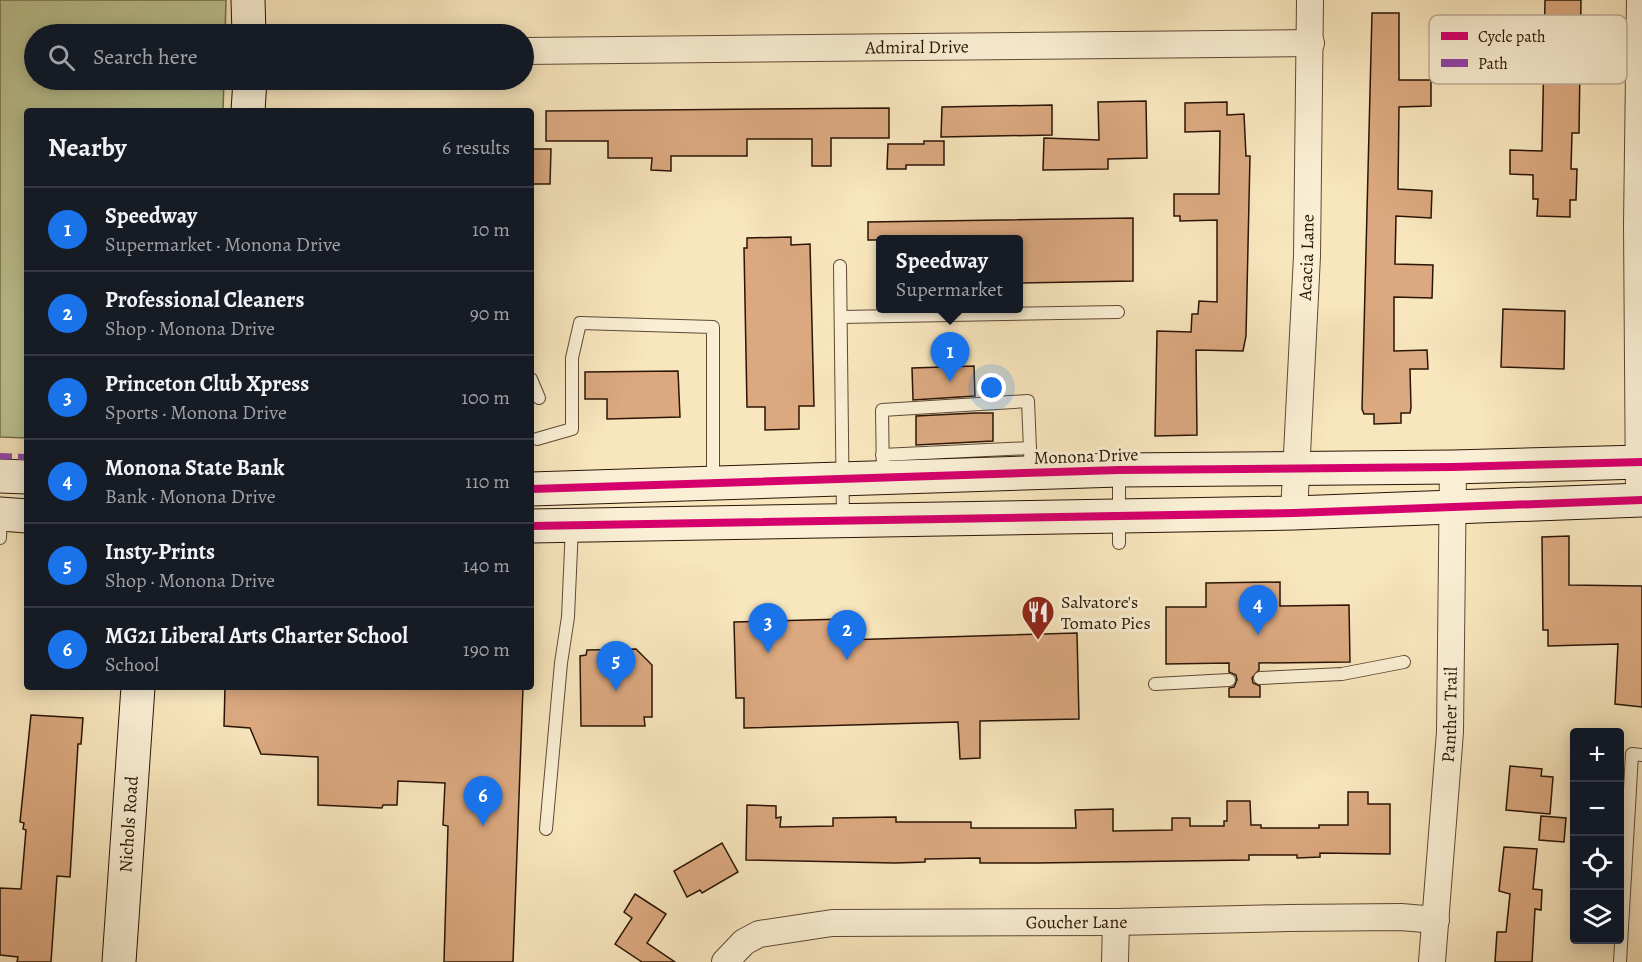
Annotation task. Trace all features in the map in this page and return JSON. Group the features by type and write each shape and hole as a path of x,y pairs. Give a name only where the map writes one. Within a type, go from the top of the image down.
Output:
{"street":[{"path":"249,0 249,24"},
{"name":"Acacia Lane","path":"1294,513 1307,256 1310,0"},
{"path":"534,526 843,520 1119,529 1294,513 1641,500 1642,462 1636,298 1640,0"},
{"name":"Admiral Drive","path":"534,51 1311,43"},
{"path":"248,108 249,90"},
{"name":"Monona Drive","path":"534,489 843,480 882,466 1030,461 1119,470 1453,467 1642,462"},
{"name":"Panther Trail","path":"1432,962 1450,732 1453,467"},
{"path":"0,476 24,477"},
{"name":"Nichols Road","path":"119,962 138,690"},
{"name":"Goucher Lane","path":"726,961 744,942 759,934 832,923 1116,922 1310,917 1401,917 1436,920"},
{"path":"1115,962 1116,922"}],"lane":[{"path":"840,267 843,520"},
{"path":"841,316 1118,312"},
{"path":"537,439 572,429 572,358 580,322 713,327 713,484"},
{"path":"534,386 539,398"},
{"path":"882,466 882,410 1028,401 1030,461"},
{"path":"1119,470 1119,529"},
{"path":"546,829 561,663 568,617 572,525"},
{"path":"1260,678 1342,674 1404,663"},
{"path":"1155,684 1229,680"},
{"path":"1620,962 1632,754 1642,755"}],"green space":[{"path":"0,0 226,0 225,24 24,24 24,90 224,90 223,108 24,108 24,438 0,437"}],"building":[{"path":"1545,0 1581,0 1581,15 1545,15"},
{"path":"1372,13 1399,13 1399,80 1429,80 1431,106 1399,107 1398,189 1432,191 1431,218 1396,216 1395,264 1433,265 1432,298 1394,297 1394,351 1427,350 1428,369 1410,369 1411,408 1410,413 1401,413 1401,423 1374,424 1374,414 1364,414 1362,409"},
{"path":"1543,84 1580,84 1579,133 1572,133 1571,169 1577,169 1576,200 1570,200 1570,217 1537,216 1538,199 1533,199 1533,175 1510,174 1510,150 1542,151"},
{"path":"1146,101 1147,158 1108,159 1108,169 1043,170 1044,138 1099,140 1098,102"},
{"path":"1227,102 1227,115 1244,114 1246,156 1250,156 1246,336 1243,351 1196,350 1197,435 1155,436 1157,331 1191,332 1192,314 1198,314 1199,301 1217,302 1217,220 1180,221 1180,216 1174,216 1174,194 1219,194 1220,131 1185,132 1185,103"},
{"path":"1052,105 1052,135 941,137 942,107"},
{"path":"889,108 889,138 831,138 831,166 812,166 812,139 747,139 747,156 671,156 671,171 651,170 652,158 608,158 608,141 546,141 546,111"},
{"path":"924,141 944,141 944,165 906,165 906,169 887,169 888,144 924,144"},
{"path":"534,149 551,149 550,184 534,184"},
{"path":"1133,218 1133,281 1023,283 1023,235 876,235 876,240 868,240 868,222"},
{"path":"791,237 791,245 810,244 814,406 799,406 799,429 765,430 765,407 747,407 744,248 747,248 747,238"},
{"path":"1503,309 1565,311 1564,369 1501,367"},
{"path":"974,366 975,396 913,400 912,368"},
{"path":"678,371 680,417 607,419 607,399 585,399 585,372"},
{"path":"993,413 993,441 916,445 916,416"},
{"path":"1569,536 1569,585 1642,586 1642,707 1615,704 1618,644 1548,646 1548,630 1543,630 1542,537"},
{"path":"1280,582 1280,606 1349,605 1350,662 1259,663 1259,670 1252,678 1253,683 1260,686 1260,697 1229,697 1229,688 1234,687 1237,680 1236,675 1229,672 1229,663 1166,664 1166,607 1206,607 1206,583"},
{"path":"843,619 844,640 1077,633 1079,719 980,721 980,758 960,759 958,722 744,728 744,698 736,698 734,622"},
{"path":"636,649 652,665 652,717 644,717 645,726 581,726 580,656 586,655 587,650"},
{"path":"225,690 523,690 513,962 444,962 448,826 443,825 445,783 398,781 397,805 383,805 382,808 318,805 318,757 261,754 250,728 224,726"},
{"path":"31,715 83,718 81,744 78,744 70,877 57,876 51,962 17,962 18,957 0,955 0,888 21,889 26,830 23,829 24,823 20,822"},
{"path":"1510,766 1542,769 1541,776 1553,777 1550,814 1506,810"},
{"path":"1348,792 1368,792 1368,804 1390,804 1390,854 1320,853 1320,857 1297,858 1297,855 1249,855 1249,860 1036,863 980,863 980,858 925,859 925,862 895,863 746,860 747,805 776,806 776,818 781,817 780,827 833,826 833,818 896,817 896,822 971,822 971,828 1076,828 1075,810 1113,809 1113,831 1172,830 1172,818 1190,818 1190,826 1224,826 1224,821 1227,821 1227,801 1250,801 1251,825 1261,825 1261,828 1319,828 1319,825 1348,825"},
{"path":"1541,816 1566,818 1564,842 1539,840"},
{"path":"722,843 738,872 702,893 700,890 687,897 674,871"},
{"path":"1504,847 1537,849 1533,889 1542,890 1541,910 1535,909 1532,962 1495,962 1497,932 1506,932 1510,894 1499,891"},
{"path":"635,894 666,914 647,943 675,962 642,962 615,944 632,918 624,912"}],"marked path":[{"path":"0,456 24,457"}],"cycle path":[{"path":"534,489 1119,470 1453,467 1642,462"},
{"path":"534,526 1294,513 1642,500"}],"place":[{"name":"Speedway","path":"950,382"},
{"name":"Monona State Bank","path":"1258,635"},
{"name":"Salvatore's Tomato Pies","path":"1038,641"},
{"name":"Princeton Club Xpress","path":"768,653"},
{"name":"Professional Cleaners","path":"847,660"},
{"name":"Insty-Prints","path":"616,691"},
{"name":"MG21 Liberal Arts Charter School","path":"483,826"}]}
